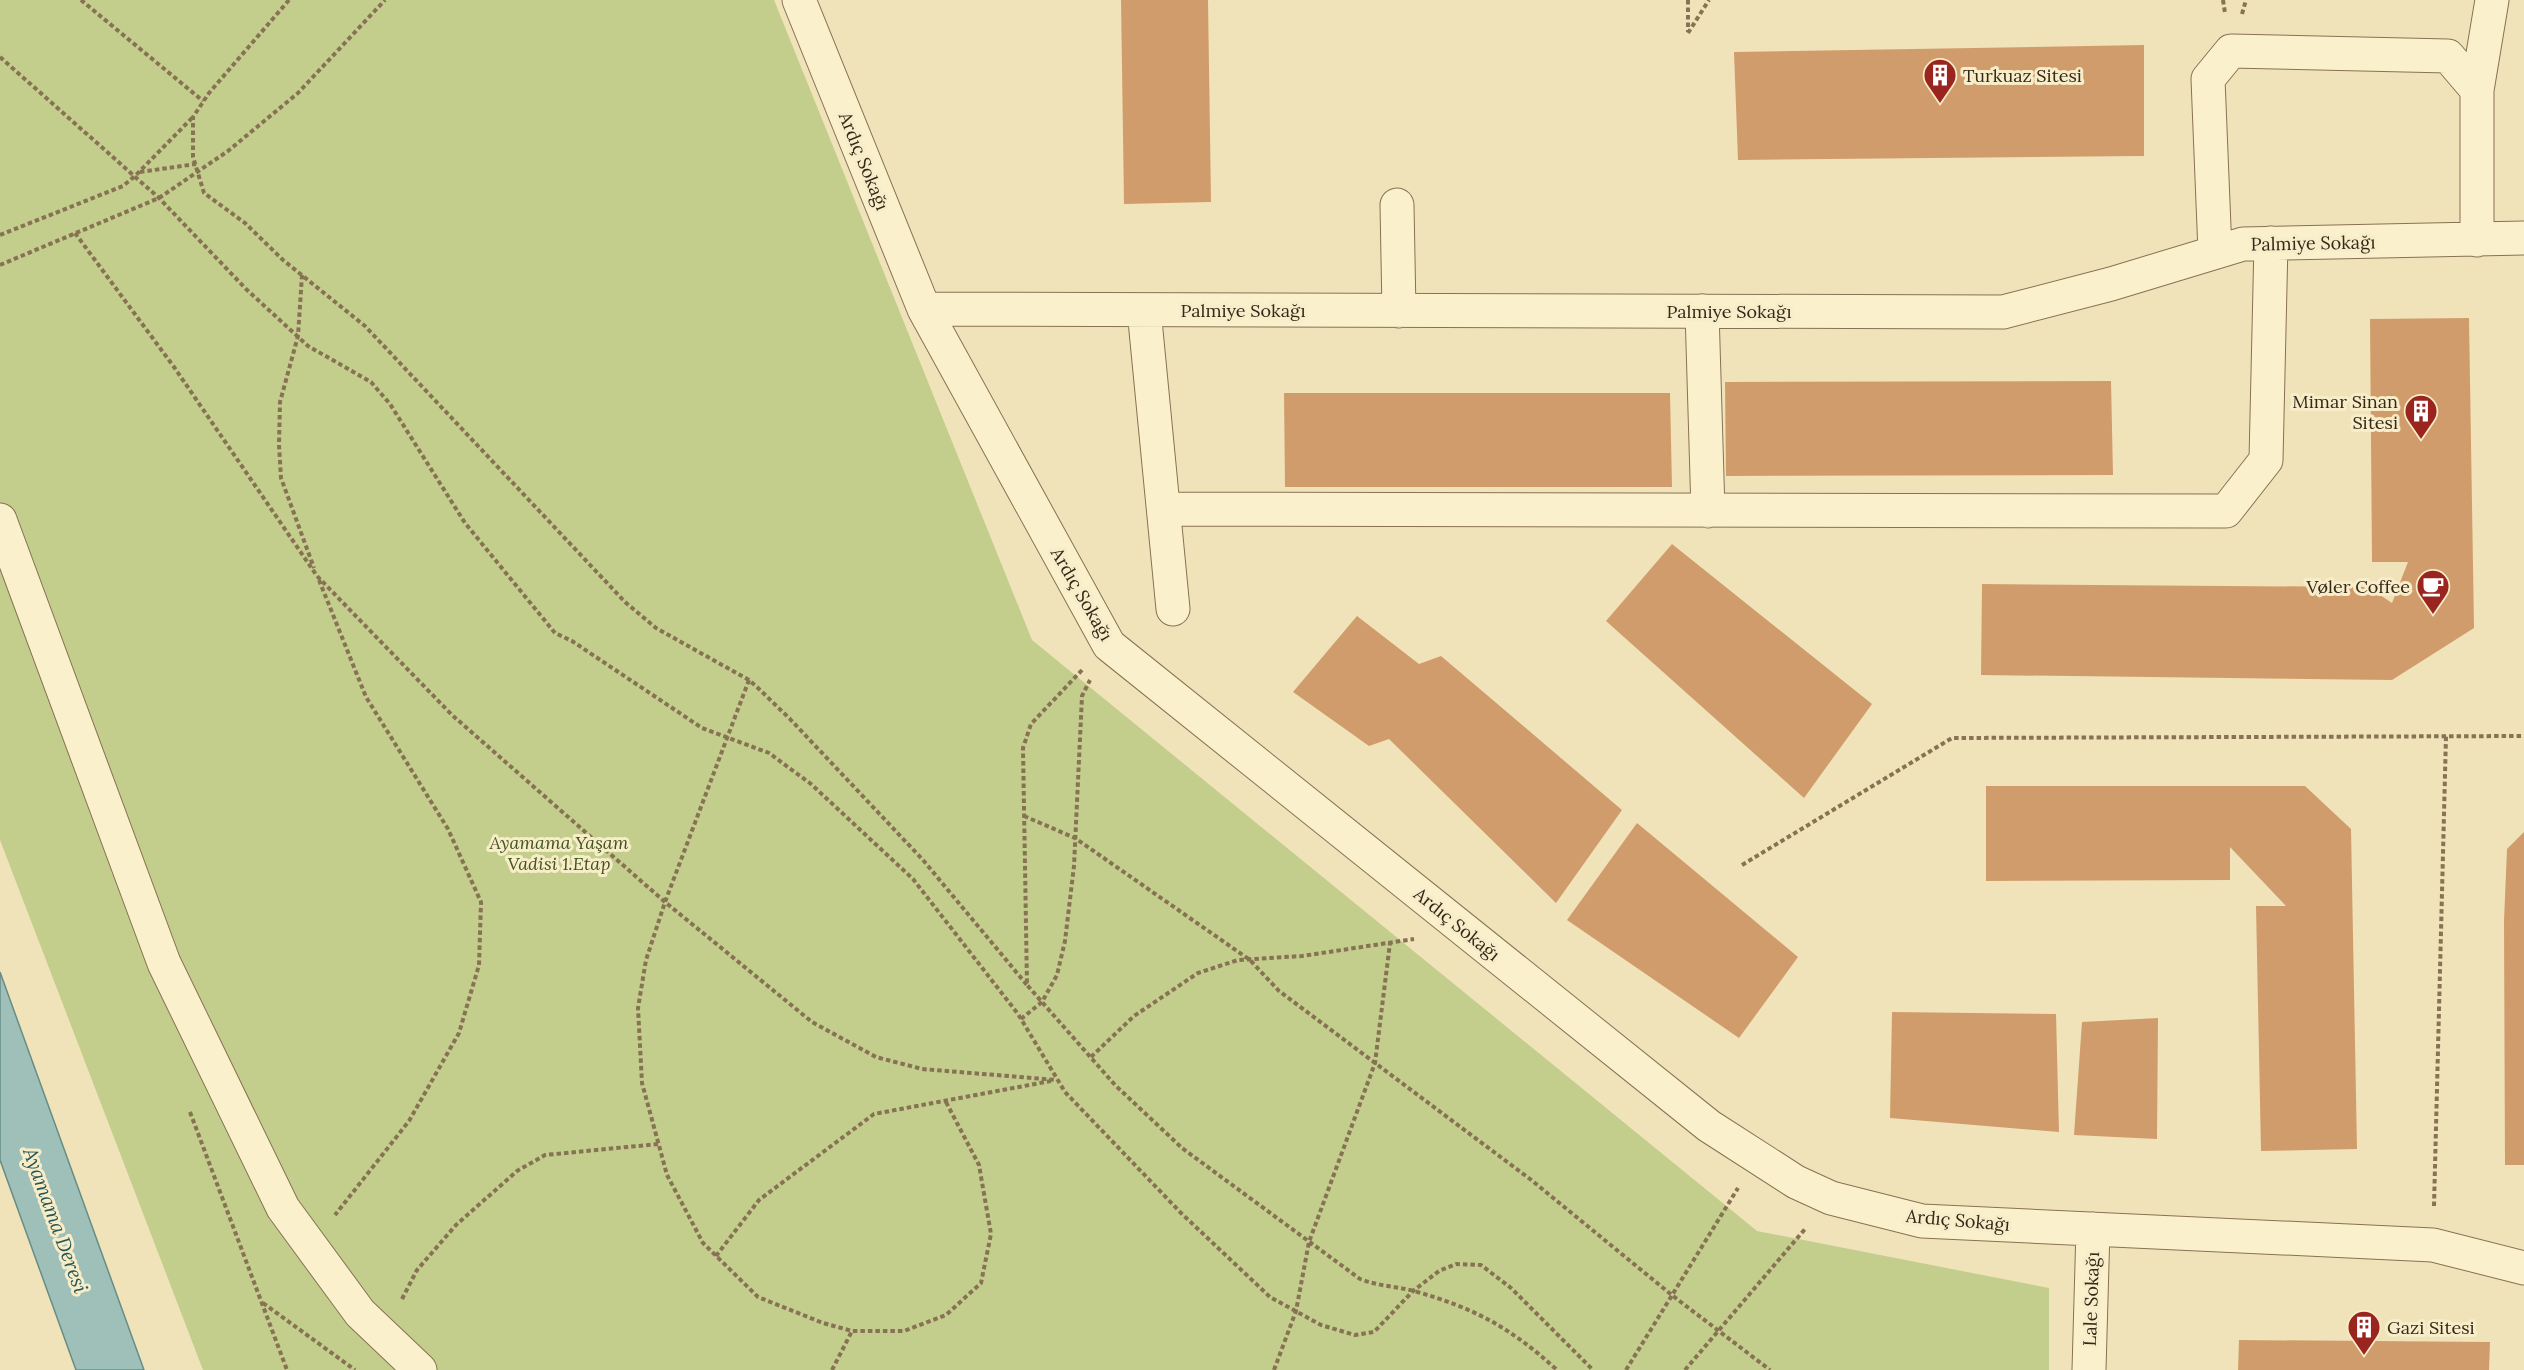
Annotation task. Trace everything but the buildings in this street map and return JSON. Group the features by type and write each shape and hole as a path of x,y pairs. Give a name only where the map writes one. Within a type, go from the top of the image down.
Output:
{"street":[{"name":"Ardıç Sokağı","path":"799,0 924,309 1109,645 1709,1126 1796,1182 1831,1198 1922,1221 2433,1245 2524,1268"},
{"path":"2477,240 2477,90 2492,0"},
{"path":"2215,252 2208,79 2231,51 2448,56 2477,90"},
{"path":"1397,204 1399,310"},
{"name":"Palmiye Sokağı","path":"924,309 2003,312 2112,284 2243,244 2524,238"},
{"path":"1165,509 2226,511 2266,460 2271,243"},
{"path":"1144,310 1173,609"},
{"path":"1702,311 1708,511"},
{"path":"0,520 164,963 283,1208 360,1313 420,1370"},
{"name":"Lale Sokağı","path":"2089,1370 2093,1229"}],"path":[{"path":"81,0 203,101"},
{"path":"0,235 123,186 194,117 203,101 289,0"},
{"path":"0,265 159,198 198,172 228,151 298,93 385,0"},
{"path":"1688,0 1688,33 1709,0"},
{"path":"0,57 159,198 246,289 308,346 370,382 390,404 465,523 555,633 572,641 702,728 769,753 811,784 913,879 1021,1019 1065,1092 1181,1213 1270,1297 1321,1325 1355,1335 1374,1332 1413,1291 1439,1271 1456,1264 1481,1265 1511,1288 1593,1370"},
{"path":"194,117 194,157 204,193 245,224 283,260 365,326 625,602 656,628 749,680 790,719 923,860 1115,1085 1182,1148 1360,1279 1376,1286 1413,1291 1456,1303 1508,1329 1557,1370"},
{"path":"139,172 196,164"},
{"path":"75,233 174,367 317,576 452,715 665,902 812,1022 876,1057 922,1069 1057,1080"},
{"path":"302,275 298,336 280,402 281,478 317,576 366,697 448,828 481,902 478,965 459,1033 409,1121 331,1220"},
{"path":"1028,985 1023,748 1031,724 1058,693 1109,645"},
{"path":"1021,1019 1042,1002 1057,975 1065,941 1074,866 1082,696 1109,645"},
{"path":"749,680 665,902 646,960 638,1008 642,1083 667,1174 703,1243 758,1297 823,1323 852,1331 904,1331 946,1315 981,1283 991,1233 978,1165 946,1102"},
{"path":"2433,1245 2446,736"},
{"path":"1742,865 1952,738 2524,736"},
{"path":"1024,816 1075,838 1250,960 1278,991 1530,1179 1673,1296 1770,1370"},
{"path":"1091,1057 1134,1016 1198,973 1238,960 1302,956 1466,931"},
{"path":"1274,1370 1296,1311 1309,1242 1375,1063 1390,943"},
{"path":"716,1256 759,1200 874,1114 1057,1080"},
{"path":"397,1308 417,1270 456,1225 517,1171 545,1155 658,1144"},
{"path":"1626,1370 1757,1157"},
{"path":"1685,1370 1831,1198"},
{"path":"263,1303 355,1370"},
{"path":"832,1370 852,1331"}],"green space":[{"name":"Ayamama Yaşam Vadisi 1.Etap","path":"0,0 774,0 1032,640 1757,1231 2049,1288 2049,1370 203,1370 0,840"}],"water":[{"name":"Ayamama Deresi","path":"0,972 144,1370 76,1370 0,1160"}],"place":[{"name":"Turkuaz Sitesi","path":"1940,104"},
{"name":"Mimar Sinan Sitesi","path":"2421,440"},
{"name":"Vøler Coffee","path":"2433,615"},
{"name":"Gazi Sitesi","path":"2364,1356"}]}
